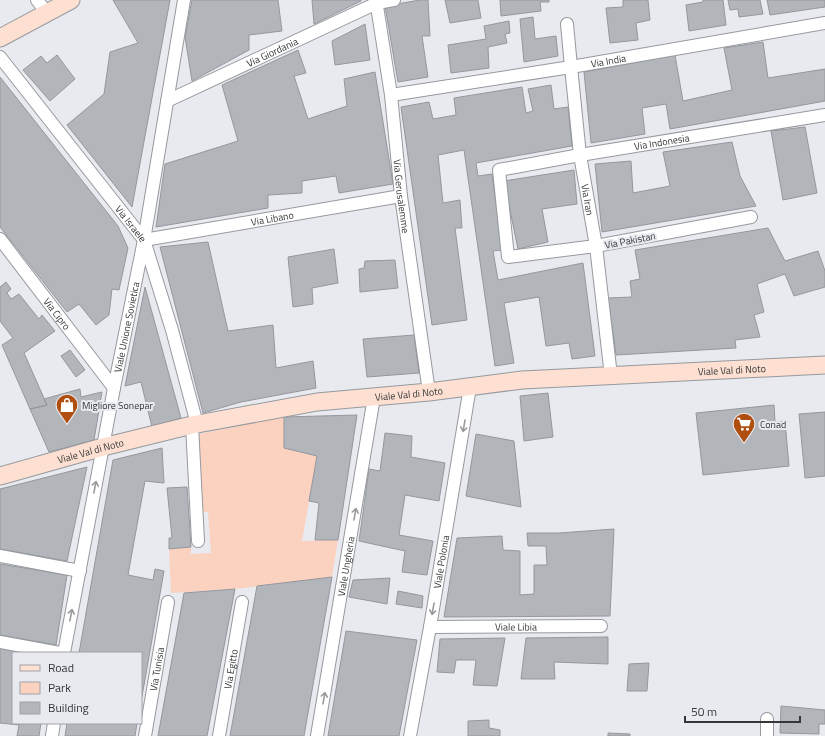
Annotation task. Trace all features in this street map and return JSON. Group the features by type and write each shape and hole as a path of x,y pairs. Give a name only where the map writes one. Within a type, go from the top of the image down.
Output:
{"street":[{"path":"0,38 42,7 71,0"},
{"name":"Viale Unione Sovietica","path":"64,652 114,388 144,240 184,0"},
{"name":"Via Giordania","path":"167,101 377,2 394,0"},
{"name":"Via Gerusalemme","path":"377,2 391,95 401,196 429,392"},
{"name":"Via India","path":"391,95 571,67 825,23"},
{"name":"Via Iran","path":"567,24 580,155 596,246 611,376"},
{"name":"Via Israele","path":"0,57 144,240 172,330 195,425 198,540"},
{"name":"Via Indonesia","path":"508,258 499,170 580,155 825,115"},
{"name":"Via Libano","path":"144,240 401,196"},
{"name":"Via Pakistan","path":"508,258 596,246 751,217"},
{"name":"Via Cipro","path":"0,240 114,388"},
{"name":"Viale Val di Noto","path":"0,476 103,447 195,425 317,402 374,398 522,380 825,365"},
{"name":"Viale Polonia","path":"410,736 430,627 470,387"},
{"name":"Viale Ungheria","path":"317,736 374,398"},
{"path":"0,556 80,571"},
{"name":"Via Tunisia","path":"145,736 168,602"},
{"name":"Via Egitto","path":"219,736 242,602"},
{"name":"Viale Libia","path":"430,627 601,626"},
{"path":"0,642 55,652"},
{"path":"767,719 767,736"},
{"path":"52,736 54,724"}],"green space":[{"path":"284,417 284,448 317,456 302,541 338,540 332,577 235,589 171,593 169,549 191,547 191,554 211,553 208,512 200,512 198,434"}],"building":[{"path":"113,0 170,0 132,207 67,125 104,94 110,52 138,43"},
{"path":"192,0 278,0 282,31 249,35 249,50 192,81 185,37"},
{"path":"312,0 361,0 361,1 314,24"},
{"path":"428,0 430,36 422,36 428,77 398,82 385,6"},
{"path":"445,0 478,0 481,18 450,23"},
{"path":"500,0 549,0 549,2 540,2 541,11 501,16"},
{"path":"623,0 648,0 650,20 636,23 638,40 610,43 606,8 623,7"},
{"path":"703,0 723,0 726,25 689,31 686,5 703,2"},
{"path":"728,0 760,0 763,14 739,17 738,9 730,10"},
{"path":"767,0 825,0 825,7 770,15"},
{"path":"533,17 535,39 556,36 558,56 524,62 520,19"},
{"path":"509,21 510,33 505,34 507,43 488,47 489,68 451,73 448,45 486,39 484,26"},
{"path":"365,24 370,60 335,65 332,41"},
{"path":"763,42 768,78 825,69 825,101 670,129 666,104 642,108 645,134 591,143 584,72 675,55 683,101 732,90 724,48"},
{"path":"298,50 306,73 294,76 308,119 347,106 344,79 375,72 393,184 339,193 336,176 302,181 302,193 268,195 268,208 156,227 165,164 238,141 222,85"},
{"path":"57,55 75,79 50,101 23,70 41,56 47,63"},
{"path":"0,77 118,226 128,248 119,290 112,289 109,315 96,325 79,304 67,312 0,227"},
{"path":"551,85 554,109 568,107 572,146 476,163 478,176 492,174 502,250 493,251 498,280 583,263 595,356 572,359 569,343 546,346 539,297 504,303 514,363 495,366 464,150 438,155 443,203 460,200 462,228 455,228 467,320 432,325 401,107 429,102 433,119 456,115 454,98 522,87 526,113 533,111 528,89"},
{"path":"805,127 817,193 783,200 771,131"},
{"path":"732,142 740,176 756,206 602,232 595,164 631,161 633,193 670,186 663,152"},
{"path":"574,170 577,204 542,209 548,242 518,249 504,181"},
{"path":"768,228 785,261 818,251 825,271 825,287 794,296 785,274 757,284 764,312 754,315 760,337 735,340 736,348 616,355 608,298 632,297 630,281 640,279 635,250"},
{"path":"208,242 228,331 273,325 276,368 313,361 316,388 241,402 203,413 160,247"},
{"path":"334,249 338,283 312,288 313,304 293,307 288,257"},
{"path":"395,260 398,288 360,292 359,269 364,268 365,261"},
{"path":"6,282 11,289 7,293 11,299 19,294 39,319 42,315 55,331 24,353 47,405 30,409 2,345 13,338 0,321 0,287"},
{"path":"145,287 181,418 152,427 141,382 125,386"},
{"path":"414,335 419,373 367,377 363,339"},
{"path":"70,350 85,370 76,377 61,356"},
{"name":"Migliore Sonepar","path":"80,389 81,397 102,392 94,440 49,452 30,409 47,405 44,399"},
{"path":"548,393 553,437 524,441 520,396"},
{"name":"Conad","path":"774,405 775,422 785,421 789,466 703,475 696,413"},
{"path":"825,412 825,476 805,478 799,414"},
{"path":"357,415 338,540 315,540 319,503 309,501 317,456 284,448 284,417"},
{"path":"385,433 412,436 411,457 445,463 439,501 405,495 399,535 433,541 427,575 402,572 405,551 359,541 369,469 380,471"},
{"path":"476,434 514,441 521,507 466,496"},
{"path":"162,448 164,483 145,481 128,575 153,580 155,569 164,571 142,696 142,652 79,652 113,460"},
{"path":"87,467 67,561 0,549 0,489"},
{"path":"187,487 191,547 169,549 169,538 172,538 167,488"},
{"path":"614,529 610,616 444,617 457,538 502,536 503,550 520,551 520,595 534,594 534,565 547,565 546,546 528,546 527,533 559,533"},
{"path":"0,564 67,575 56,645 0,635"},
{"path":"332,577 304,736 230,736 257,586"},
{"path":"390,578 387,604 349,597 353,580"},
{"path":"235,589 207,736 158,736 184,593"},
{"path":"398,591 423,596 422,608 396,604"},
{"path":"346,631 417,640 399,736 328,736"},
{"path":"608,637 608,664 554,662 555,679 521,679 526,638"},
{"path":"505,638 497,686 473,685 476,660 456,660 454,673 437,672 440,639"},
{"path":"0,648 23,652 12,652 12,724 41,724 39,736 17,736 19,725 0,723"},
{"path":"649,663 647,691 627,691 629,664"},
{"path":"781,706 825,710 825,724 819,724 819,734 780,733"},
{"path":"489,720 489,728 500,730 500,736 468,736 468,721"},
{"path":"67,724 137,724 135,736 65,736"},
{"path":"608,733 630,734 630,736 608,736"}],"place":[{"name":"Migliore Sonepar","path":"67,424"},
{"name":"Conad","path":"744,444"}]}
